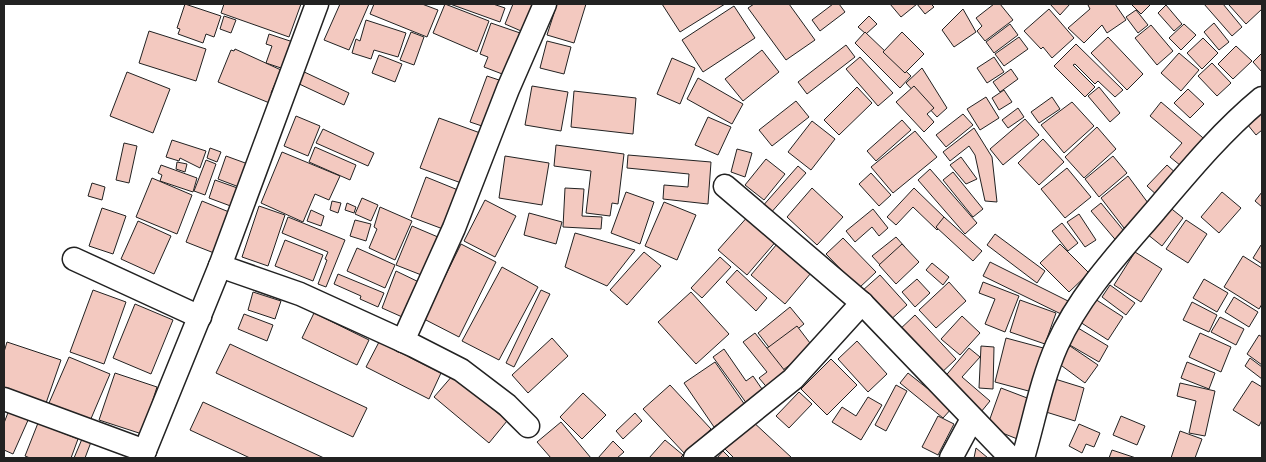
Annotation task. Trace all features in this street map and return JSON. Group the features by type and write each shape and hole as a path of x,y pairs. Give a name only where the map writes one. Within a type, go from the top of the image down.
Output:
{"street":[{"path":"4,399 143,455 220,266 317,4"},
{"path":"403,341 454,228 508,89 545,4"},
{"path":"1024,458 1053,356 1072,314 1103,271 1188,172 1232,123 1262,98"},
{"path":"725,186 862,303 1011,458"},
{"path":"74,259 200,317"},
{"path":"220,266 300,294 461,370 507,405 528,426"},
{"path":"695,458 793,379 862,303"},
{"path":"951,458 972,419"}],"building":[{"path":"185,4 221,16 214,37 206,34 203,43 178,34 180,29 177,28"},
{"path":"224,4 301,4 289,37 221,13"},
{"path":"340,4 369,4 349,50 324,40"},
{"path":"374,4 422,4 438,10 427,37 370,14"},
{"path":"445,4 489,21 477,52 433,33"},
{"path":"450,4 493,4 505,8 500,22"},
{"path":"513,4 541,4 528,34 505,24"},
{"path":"557,4 586,4 574,43 547,35"},
{"path":"662,4 725,4 680,32"},
{"path":"754,4 789,4 815,40 786,60 748,8"},
{"path":"833,4 839,4 845,12 820,31 812,20"},
{"path":"890,4 917,4 901,17"},
{"path":"917,4 931,4 934,7 925,14"},
{"path":"994,4 1000,4 1013,20 985,41 977,31 982,26 976,18"},
{"path":"1050,4 1070,4 1060,15"},
{"path":"1115,4 1126,20 1107,33 1102,25 1084,43 1068,28 1090,9 1088,5"},
{"path":"1131,4 1151,4 1141,14"},
{"path":"1204,4 1223,4 1242,27 1232,36"},
{"path":"1262,4 1262,9 1246,24 1229,5"},
{"path":"1166,5 1182,24 1174,31 1158,13"},
{"path":"734,6 755,38 703,72 682,40"},
{"path":"963,9 976,32 954,47 942,30"},
{"path":"1049,9 1074,38 1052,58 1043,47 1041,49 1024,31"},
{"path":"1136,10 1148,25 1138,33 1126,17"},
{"path":"224,16 236,20 231,33 220,29"},
{"path":"869,16 877,24 866,34 858,27"},
{"path":"366,20 406,33 398,57 374,50 371,59 352,53 356,39 360,41"},
{"path":"491,23 526,35 510,77 484,67 488,57 480,54"},
{"path":"1214,23 1229,42 1219,50 1204,32"},
{"path":"1010,24 1018,35 994,53 986,42"},
{"path":"1184,24 1196,35 1181,50 1169,38"},
{"path":"1151,25 1173,51 1157,65 1135,38"},
{"path":"149,31 206,49 196,81 139,63"},
{"path":"411,32 424,37 414,65 400,60"},
{"path":"865,32 911,76 900,88 855,43"},
{"path":"902,32 924,54 905,73 883,52"},
{"path":"269,34 293,42 284,69 266,63 272,46 266,44"},
{"path":"1019,37 1028,49 1004,66 995,54"},
{"path":"1108,37 1143,74 1127,90 1091,53"},
{"path":"1203,38 1218,53 1202,69 1187,53"},
{"path":"547,41 571,47 564,74 540,68"},
{"path":"1076,44 1123,90 1115,97 1098,81 1095,84 1075,64 1073,65 1095,87 1085,97 1054,66"},
{"path":"846,45 855,57 807,94 798,82"},
{"path":"1236,46 1252,61 1233,79 1218,64"},
{"path":"235,49 281,70 271,93 276,95 272,104 218,82 231,50 234,51"},
{"path":"762,50 779,72 743,101 725,79"},
{"path":"1179,53 1199,70 1181,91 1161,73"},
{"path":"1262,53 1262,72 1253,62"},
{"path":"379,55 402,64 395,82 372,73"},
{"path":"860,57 893,93 878,106 846,69"},
{"path":"994,57 1004,72 987,83 977,68"},
{"path":"672,58 695,68 680,104 657,94"},
{"path":"1212,63 1231,83 1217,96 1198,76"},
{"path":"922,68 947,108 937,117 906,83"},
{"path":"1011,69 1018,79 1000,92 993,82"},
{"path":"300,70 349,93 344,105 295,82"},
{"path":"127,72 170,89 153,133 110,116"},
{"path":"487,76 502,81 485,127 470,122"},
{"path":"698,78 743,104 732,124 687,99"},
{"path":"532,86 568,92 561,131 525,125"},
{"path":"914,86 934,108 927,114 934,122 924,132 896,102"},
{"path":"857,87 872,103 839,135 824,120"},
{"path":"1099,87 1120,113 1110,122 1088,96"},
{"path":"1188,89 1204,104 1190,118 1174,103"},
{"path":"1004,90 1012,102 999,110 992,98"},
{"path":"574,91 636,98 633,134 571,127"},
{"path":"986,97 999,118 980,130 967,109"},
{"path":"1052,97 1060,109 1039,123 1031,112"},
{"path":"796,101 809,117 772,146 759,130"},
{"path":"1072,102 1094,126 1064,153 1041,125"},
{"path":"1161,102 1209,143 1186,170 1170,157 1182,143 1150,116"},
{"path":"1262,103 1262,130 1256,135 1243,119"},
{"path":"1018,108 1024,117 1008,128 1002,120"},
{"path":"963,114 973,125 946,147 936,135"},
{"path":"296,116 320,126 308,156 284,146"},
{"path":"708,117 731,127 718,155 695,145"},
{"path":"439,118 483,134 464,184 420,168"},
{"path":"1025,119 1039,135 1003,165 990,149"},
{"path":"902,120 911,130 876,161 867,151"},
{"path":"812,121 835,139 811,170 788,152"},
{"path":"1097,127 1116,149 1084,178 1065,157"},
{"path":"974,128 992,157 997,202 985,201 975,155 969,146 950,161 943,152"},
{"path":"323,129 374,153 368,166 316,143"},
{"path":"915,131 937,157 893,193 871,167"},
{"path":"1043,139 1064,162 1039,185 1018,163"},
{"path":"172,140 206,151 200,168 180,158 179,161 166,157"},
{"path":"124,143 137,146 129,183 116,180"},
{"path":"556,145 624,154 618,204 612,203 610,216 586,213 591,171 554,166"},
{"path":"315,147 356,165 350,180 309,162"},
{"path":"210,148 221,152 217,162 207,158"},
{"path":"737,149 752,153 745,177 731,172"},
{"path":"282,152 340,176 329,200 315,194 303,222 261,203"},
{"path":"628,155 711,162 708,204 663,199 664,185 688,187 689,174 627,168"},
{"path":"226,156 248,164 239,187 218,179"},
{"path":"505,156 549,163 542,205 499,198"},
{"path":"1113,156 1127,173 1099,197 1085,179"},
{"path":"961,157 977,179 966,184 950,165"},
{"path":"766,159 785,174 764,200 745,185"},
{"path":"206,160 216,164 205,195 194,191"},
{"path":"177,162 187,164 185,172 176,169"},
{"path":"161,165 197,178 193,192 160,181 162,175 158,173"},
{"path":"1167,165 1180,177 1160,198 1147,186"},
{"path":"798,166 806,173 769,215 761,208"},
{"path":"1067,168 1091,197 1065,218 1041,189"},
{"path":"930,169 977,223 965,234 918,180"},
{"path":"953,172 983,209 973,217 943,180"},
{"path":"871,173 891,195 879,206 859,184"},
{"path":"1128,176 1151,207 1124,228 1101,198"},
{"path":"426,177 458,190 443,229 411,217"},
{"path":"152,178 192,195 177,234 136,217"},
{"path":"215,180 243,190 236,208 209,198"},
{"path":"92,183 105,187 102,200 88,196"},
{"path":"565,188 584,189 582,216 602,217 601,229 563,227"},
{"path":"812,188 843,217 817,245 787,217"},
{"path":"914,188 947,220 937,230 913,207 896,225 887,217"},
{"path":"626,192 654,202 640,244 611,233"},
{"path":"1222,192 1241,208 1219,233 1201,217"},
{"path":"1262,192 1262,207 1255,201"},
{"path":"362,198 378,205 371,221 355,214"},
{"path":"485,200 516,216 495,257 464,241"},
{"path":"202,201 234,214 214,253 186,242"},
{"path":"332,201 341,203 338,213 330,210"},
{"path":"664,202 696,215 677,260 645,246"},
{"path":"347,203 356,207 354,213 345,210"},
{"path":"1101,203 1128,236 1119,244 1091,211"},
{"path":"259,206 285,215 268,266 242,257"},
{"path":"1168,206 1183,218 1162,246 1147,234"},
{"path":"380,207 412,221 395,260 369,248 377,229 374,227"},
{"path":"102,208 126,216 113,254 89,246"},
{"path":"873,209 888,228 879,236 872,227 855,242 846,231"},
{"path":"311,210 324,216 321,226 307,221"},
{"path":"529,213 562,222 556,244 524,235"},
{"path":"750,214 778,239 747,275 718,250"},
{"path":"1079,214 1096,240 1085,247 1067,222"},
{"path":"288,217 345,240 326,287 318,284 328,252 282,233"},
{"path":"944,217 982,251 973,261 936,227"},
{"path":"355,220 371,224 366,241 350,236"},
{"path":"1186,220 1207,234 1188,263 1166,249"},
{"path":"138,221 171,236 154,274 121,259"},
{"path":"1062,223 1078,243 1068,251 1052,231"},
{"path":"412,226 445,240 429,278 396,265"},
{"path":"575,233 635,250 607,286 565,267"},
{"path":"995,234 1045,271 1037,283 987,245"},
{"path":"896,237 905,247 881,266 872,256"},
{"path":"782,238 816,267 785,304 751,275"},
{"path":"843,238 876,272 859,288 826,254"},
{"path":"285,240 323,255 313,281 275,266"},
{"path":"461,244 496,262 459,337 424,319"},
{"path":"902,244 919,262 896,284 879,265"},
{"path":"1060,244 1089,273 1069,292 1040,263"},
{"path":"1262,246 1262,264 1253,258"},
{"path":"357,248 395,265 385,288 347,271"},
{"path":"644,252 661,266 627,305 610,290"},
{"path":"1135,252 1162,269 1141,302 1114,285"},
{"path":"1243,256 1262,268 1262,304 1259,309 1224,287"},
{"path":"720,257 731,267 702,298 691,288"},
{"path":"990,262 1068,301 1061,314 983,276"},
{"path":"932,263 949,277 943,285 926,270"},
{"path":"502,267 538,287 499,360 462,341"},
{"path":"737,270 767,298 756,311 726,282"},
{"path":"396,271 425,285 409,320 382,308"},
{"path":"338,274 384,293 378,307 360,299 361,296 334,284"},
{"path":"880,275 907,305 888,322 862,291"},
{"path":"917,279 930,293 915,307 902,292"},
{"path":"1204,279 1228,293 1217,312 1193,298"},
{"path":"949,282 966,301 936,328 919,310"},
{"path":"983,282 1019,296 1005,332 985,324 995,299 979,293"},
{"path":"1110,285 1135,303 1126,315 1102,297"},
{"path":"93,290 126,302 104,364 70,352"},
{"path":"541,290 550,294 514,367 506,363"},
{"path":"253,292 281,301 275,319 248,310"},
{"path":"691,292 729,334 696,364 658,322"},
{"path":"1234,297 1258,312 1249,327 1225,312"},
{"path":"1095,299 1123,317 1108,340 1080,322"},
{"path":"1020,300 1056,313 1045,344 1010,332"},
{"path":"1192,302 1217,315 1209,332 1183,320"},
{"path":"135,304 173,320 151,374 113,358"},
{"path":"790,307 804,324 771,350 758,333"},
{"path":"314,313 369,340 357,365 302,338"},
{"path":"244,314 273,325 267,341 238,329"},
{"path":"915,315 956,359 938,376 897,332"},
{"path":"962,316 980,333 960,355 941,339"},
{"path":"1220,317 1244,329 1236,345 1211,332"},
{"path":"797,326 813,347 783,370 766,349"},
{"path":"1078,328 1108,346 1099,362 1068,344"},
{"path":"755,333 789,376 770,391 759,378 767,372 743,342"},
{"path":"1200,333 1231,347 1221,372 1189,357"},
{"path":"1259,335 1262,337 1262,365 1247,354"},
{"path":"552,338 568,356 528,393 512,375"},
{"path":"1006,338 1047,349 1036,393 995,382"},
{"path":"857,341 887,374 868,392 838,359"},
{"path":"7,342 61,360 45,406 4,392 4,352"},
{"path":"379,342 441,373 429,399 366,367"},
{"path":"230,344 367,408 353,437 216,373"},
{"path":"981,346 994,347 993,389 979,388"},
{"path":"1070,346 1098,365 1085,383 1058,363"},
{"path":"969,348 980,357 962,377 990,401 981,412 943,379"},
{"path":"724,349 746,381 753,376 764,392 747,404 713,357"},
{"path":"69,357 110,374 90,421 49,403"},
{"path":"1250,358 1262,367 1262,379 1245,366"},
{"path":"831,359 857,385 827,415 801,389"},
{"path":"715,362 745,405 714,427 684,383"},
{"path":"1187,362 1215,373 1209,389 1181,378"},
{"path":"115,373 157,387 142,434 99,420"},
{"path":"908,373 952,408 943,418 900,383"},
{"path":"453,375 507,421 489,443 434,397"},
{"path":"1055,379 1084,388 1075,421 1046,412"},
{"path":"1252,381 1262,387 1262,420 1259,426 1233,410"},
{"path":"1180,383 1215,391 1205,436 1189,433 1196,401 1177,396"},
{"path":"670,385 711,429 685,454 643,409"},
{"path":"896,385 907,391 886,431 875,425"},
{"path":"1001,388 1035,401 1020,440 987,427"},
{"path":"799,392 812,404 789,428 776,416"},
{"path":"583,393 606,415 582,439 560,417"},
{"path":"868,397 882,405 861,440 832,422 842,407 856,416"},
{"path":"203,402 324,458 250,458 190,430"},
{"path":"9,410 29,418 13,454 4,450 4,423"},
{"path":"635,413 642,421 623,439 616,431"},
{"path":"938,416 954,424 938,455 922,447"},
{"path":"1121,416 1145,426 1137,445 1113,435"},
{"path":"751,420 792,458 734,458 724,448"},
{"path":"561,422 591,458 551,458 537,442"},
{"path":"38,423 78,439 71,458 30,458 25,456"},
{"path":"1079,424 1100,433 1094,447 1086,444 1082,453 1069,446"},
{"path":"1180,431 1202,439 1195,458 1171,458"},
{"path":"82,439 91,442 85,458 74,458"},
{"path":"665,440 683,455 680,458 649,458"},
{"path":"613,441 624,452 617,458 598,458"},
{"path":"976,448 988,458 974,458"},
{"path":"1112,450 1136,458 1109,458"},
{"path":"723,451 730,458 717,458"}]}
